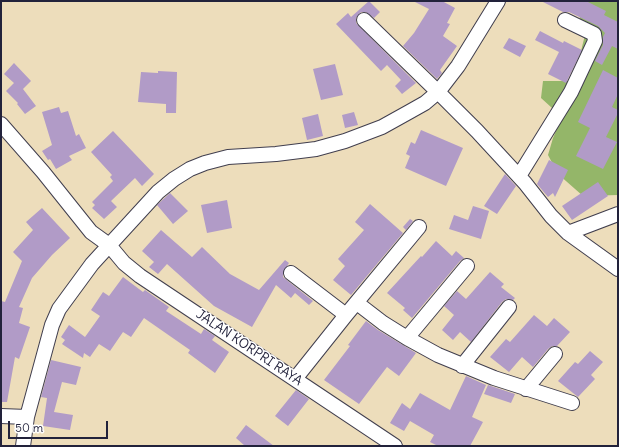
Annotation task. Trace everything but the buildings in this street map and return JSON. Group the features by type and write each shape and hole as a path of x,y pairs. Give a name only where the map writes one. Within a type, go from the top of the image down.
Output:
{"street":[{"path":"23,446 27,416 52,324 59,309 92,264 158,192 174,179 190,169 205,163 228,157 298,152 316,149 345,141 382,127 409,112 425,103 438,92 458,66 498,1"},
{"path":"364,20 477,131 519,176 551,216 568,233 618,269"},
{"path":"519,176 571,92 594,41 594,34 565,20"},
{"name":"JALAN KORPRI RAYA","path":"1,124 43,172 91,232 109,245 124,263 140,276 394,446"},
{"path":"568,233 618,214"},
{"path":"295,379 419,227"},
{"path":"407,338 467,266"},
{"path":"291,272 346,315"},
{"path":"356,303 383,323 438,355 494,378 572,403"},
{"path":"462,366 509,307"},
{"path":"526,389 555,354"},
{"path":"1,416 27,416"}],"green space":[{"path":"574,1 618,1 618,195 583,196 558,174 548,155 562,117 541,98 543,81 577,81 581,51 586,31 574,5"}]}
